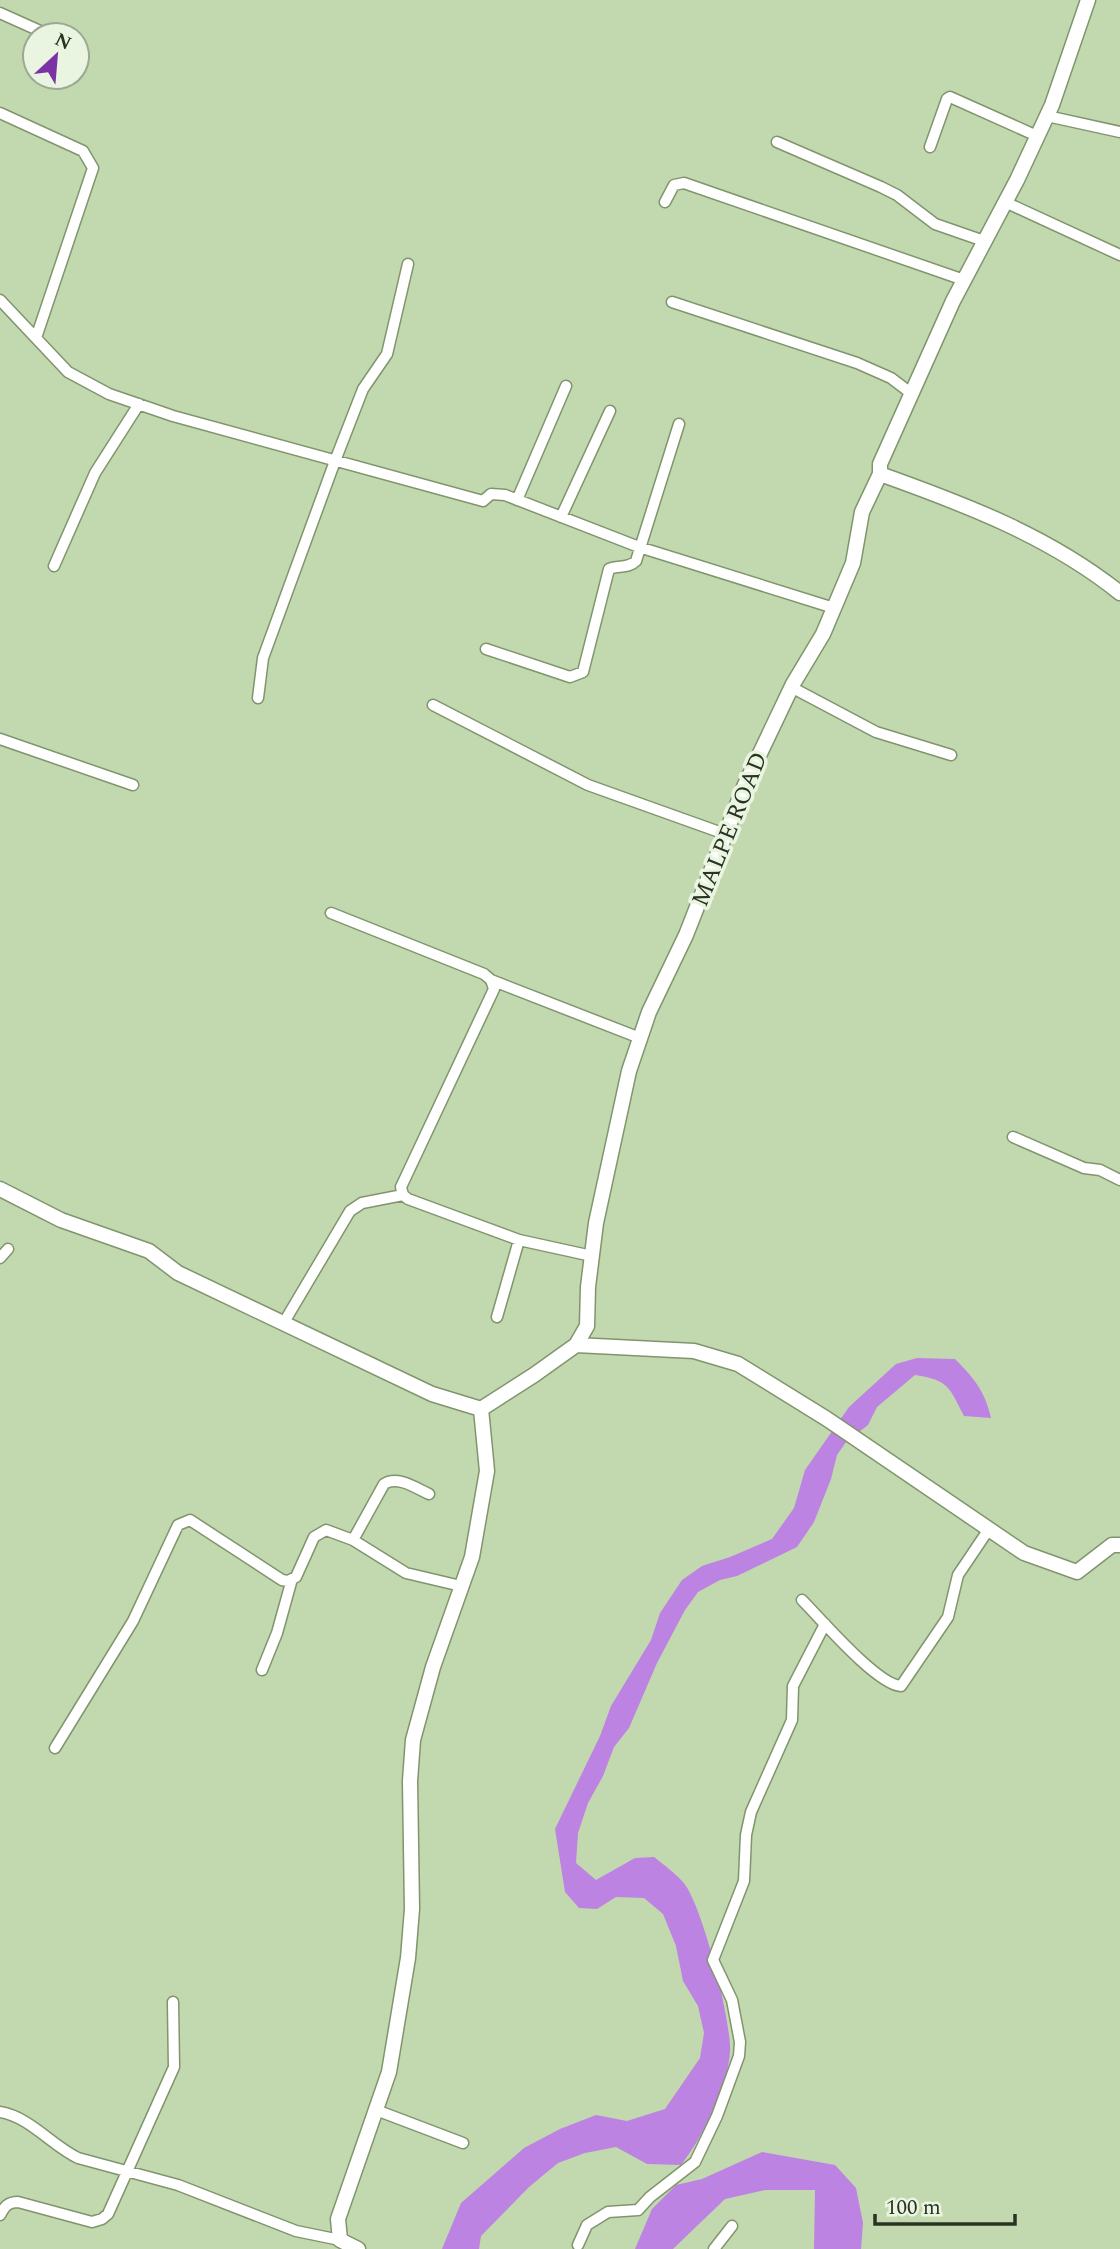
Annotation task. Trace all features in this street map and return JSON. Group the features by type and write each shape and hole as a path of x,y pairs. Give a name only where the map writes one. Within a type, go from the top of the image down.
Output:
{"street":[{"name":"MALPE ROAD","path":"576,1345 587,1326 596,1223 629,1071 649,1012 686,935 744,787 791,687 823,634 853,563 862,512 880,474 880,464 964,280 1046,116 1088,0"},
{"path":"0,13 21,22"},
{"path":"930,147 950,97 1037,136"},
{"path":"0,113 83,151 93,168 36,338"},
{"path":"1046,116 1120,132"},
{"path":"777,142 897,195 935,224 984,241"},
{"path":"666,202 674,185 684,183 964,280"},
{"path":"1005,202 1120,255"},
{"path":"258,698 263,658 335,461 366,384 387,354 408,264"},
{"path":"0,300 68,372 109,394 335,461 483,501 491,495 505,495 639,547 834,608"},
{"path":"672,302 857,363 891,378 912,394"},
{"path":"517,500 566,386"},
{"path":"54,566 95,473 139,404"},
{"path":"561,517 610,411"},
{"path":"486,649 570,677 583,672 609,569 636,561 678,424"},
{"path":"880,474 980,511 1067,554 1120,593"},
{"path":"791,687 876,732 951,755"},
{"path":"433,705 589,785 725,834"},
{"path":"0,740 133,785"},
{"path":"331,913 484,974 491,980 640,1038"},
{"path":"491,980 494,989 401,1187 403,1195 519,1240 592,1256"},
{"path":"1013,1137 1084,1168 1100,1170 1120,1180"},
{"path":"0,1189 61,1220 149,1251 178,1273 432,1395 481,1409 576,1345 694,1351 738,1363 827,1419 1024,1553 1076,1572 1112,1545 1120,1545"},
{"path":"283,1324 350,1211 362,1203 403,1195"},
{"path":"497,1317 519,1240"},
{"path":"0,1258 8,1249"},
{"path":"340,2240 338,2219 390,2072 412,1909 410,1781 413,1740 433,1667 472,1556 487,1471 481,1409"},
{"path":"353,1540 384,1484 390,1480 397,1480 429,1494"},
{"path":"55,1748 133,1622 178,1525 183,1521 190,1520 282,1580 296,1577 314,1537 326,1530 353,1540 406,1573 461,1586"},
{"path":"802,1600 855,1656 892,1685 901,1686 948,1617 958,1575 989,1530"},
{"path":"262,1670 277,1633 292,1579"},
{"path":"578,2245 589,2223 610,2211 638,2210 650,2197 692,2165 716,2116 739,2056 740,2042 732,2000 713,1961 744,1881 746,1835 751,1812 792,1720 793,1686 825,1624"},
{"path":"0,2215 10,2202 92,2222 108,2214 174,2067 173,2002"},
{"path":"376,2110 463,2143"},
{"path":"0,2112 19,2118 78,2158 178,2185 296,2231 340,2240 358,2249"},
{"path":"714,2249 732,2226"}],"shaded area":[{"path":"917,1358 955,1359 978,1386 986,1400 991,1418 964,1416 947,1386 935,1379 915,1375 877,1407 868,1425 846,1442 837,1455 831,1479 814,1522 797,1547 698,1592 685,1610 657,1663 629,1728 614,1747 603,1776 588,1803 578,1833 576,1863 596,1880 635,1858 654,1857 683,1882 691,1894 714,1964 726,2016 730,2052 719,2096 705,2127 681,2165 647,2164 616,2147 585,2153 558,2163 529,2187 481,2236 479,2249 442,2249 461,2203 524,2148 560,2129 596,2115 627,2121 665,2109 700,2058 704,2033 698,2006 683,1981 676,1946 663,1914 644,1898 616,1897 597,1909 579,1908 565,1892 555,1829 600,1736 611,1706 651,1640 660,1613 682,1580 702,1566 772,1539 794,1508 805,1470 849,1407 896,1364"},
{"path":"762,2152 835,2165 856,2188 863,2223 861,2249 814,2249 815,2190 765,2190 725,2199 673,2249 635,2249 652,2209 676,2185 702,2179"}]}
